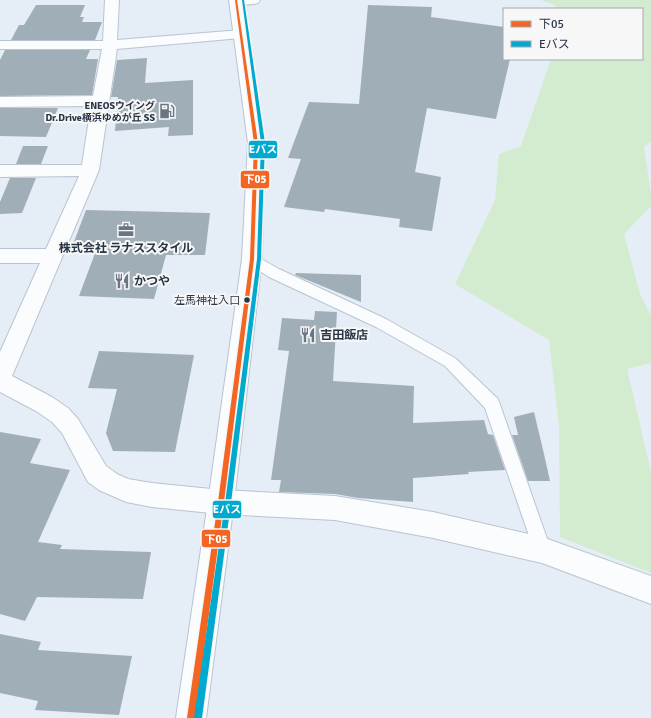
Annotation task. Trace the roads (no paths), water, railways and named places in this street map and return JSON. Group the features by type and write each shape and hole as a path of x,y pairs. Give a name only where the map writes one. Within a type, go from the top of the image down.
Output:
{"street":[{"path":"0,377 54,256 90,170 110,45 112,0"},
{"path":"191,718 221,502 252,259 256,143 236,0 253,0"},
{"path":"0,45 110,45 241,34"},
{"path":"0,102 100,101"},
{"path":"0,171 90,170"},
{"path":"0,256 54,256"},
{"path":"0,381 44,404 60,415 70,426 97,474 108,482 126,490 152,495 221,502 335,508 433,525 542,550 651,590"}],"lane":[{"path":"252,259 274,273 381,323 450,362 492,404 542,550"}],"place":[{"name":"ENEOSウイング Dr.Drive横浜ゆめが丘 SS","path":"167,111"},
{"name":"株式会社 ラナススタイル","path":"126,230"},
{"name":"かつや","path":"122,281"},
{"name":"左馬神社入口","path":"247,300"},
{"name":"吉田飯店","path":"308,335"}]}
